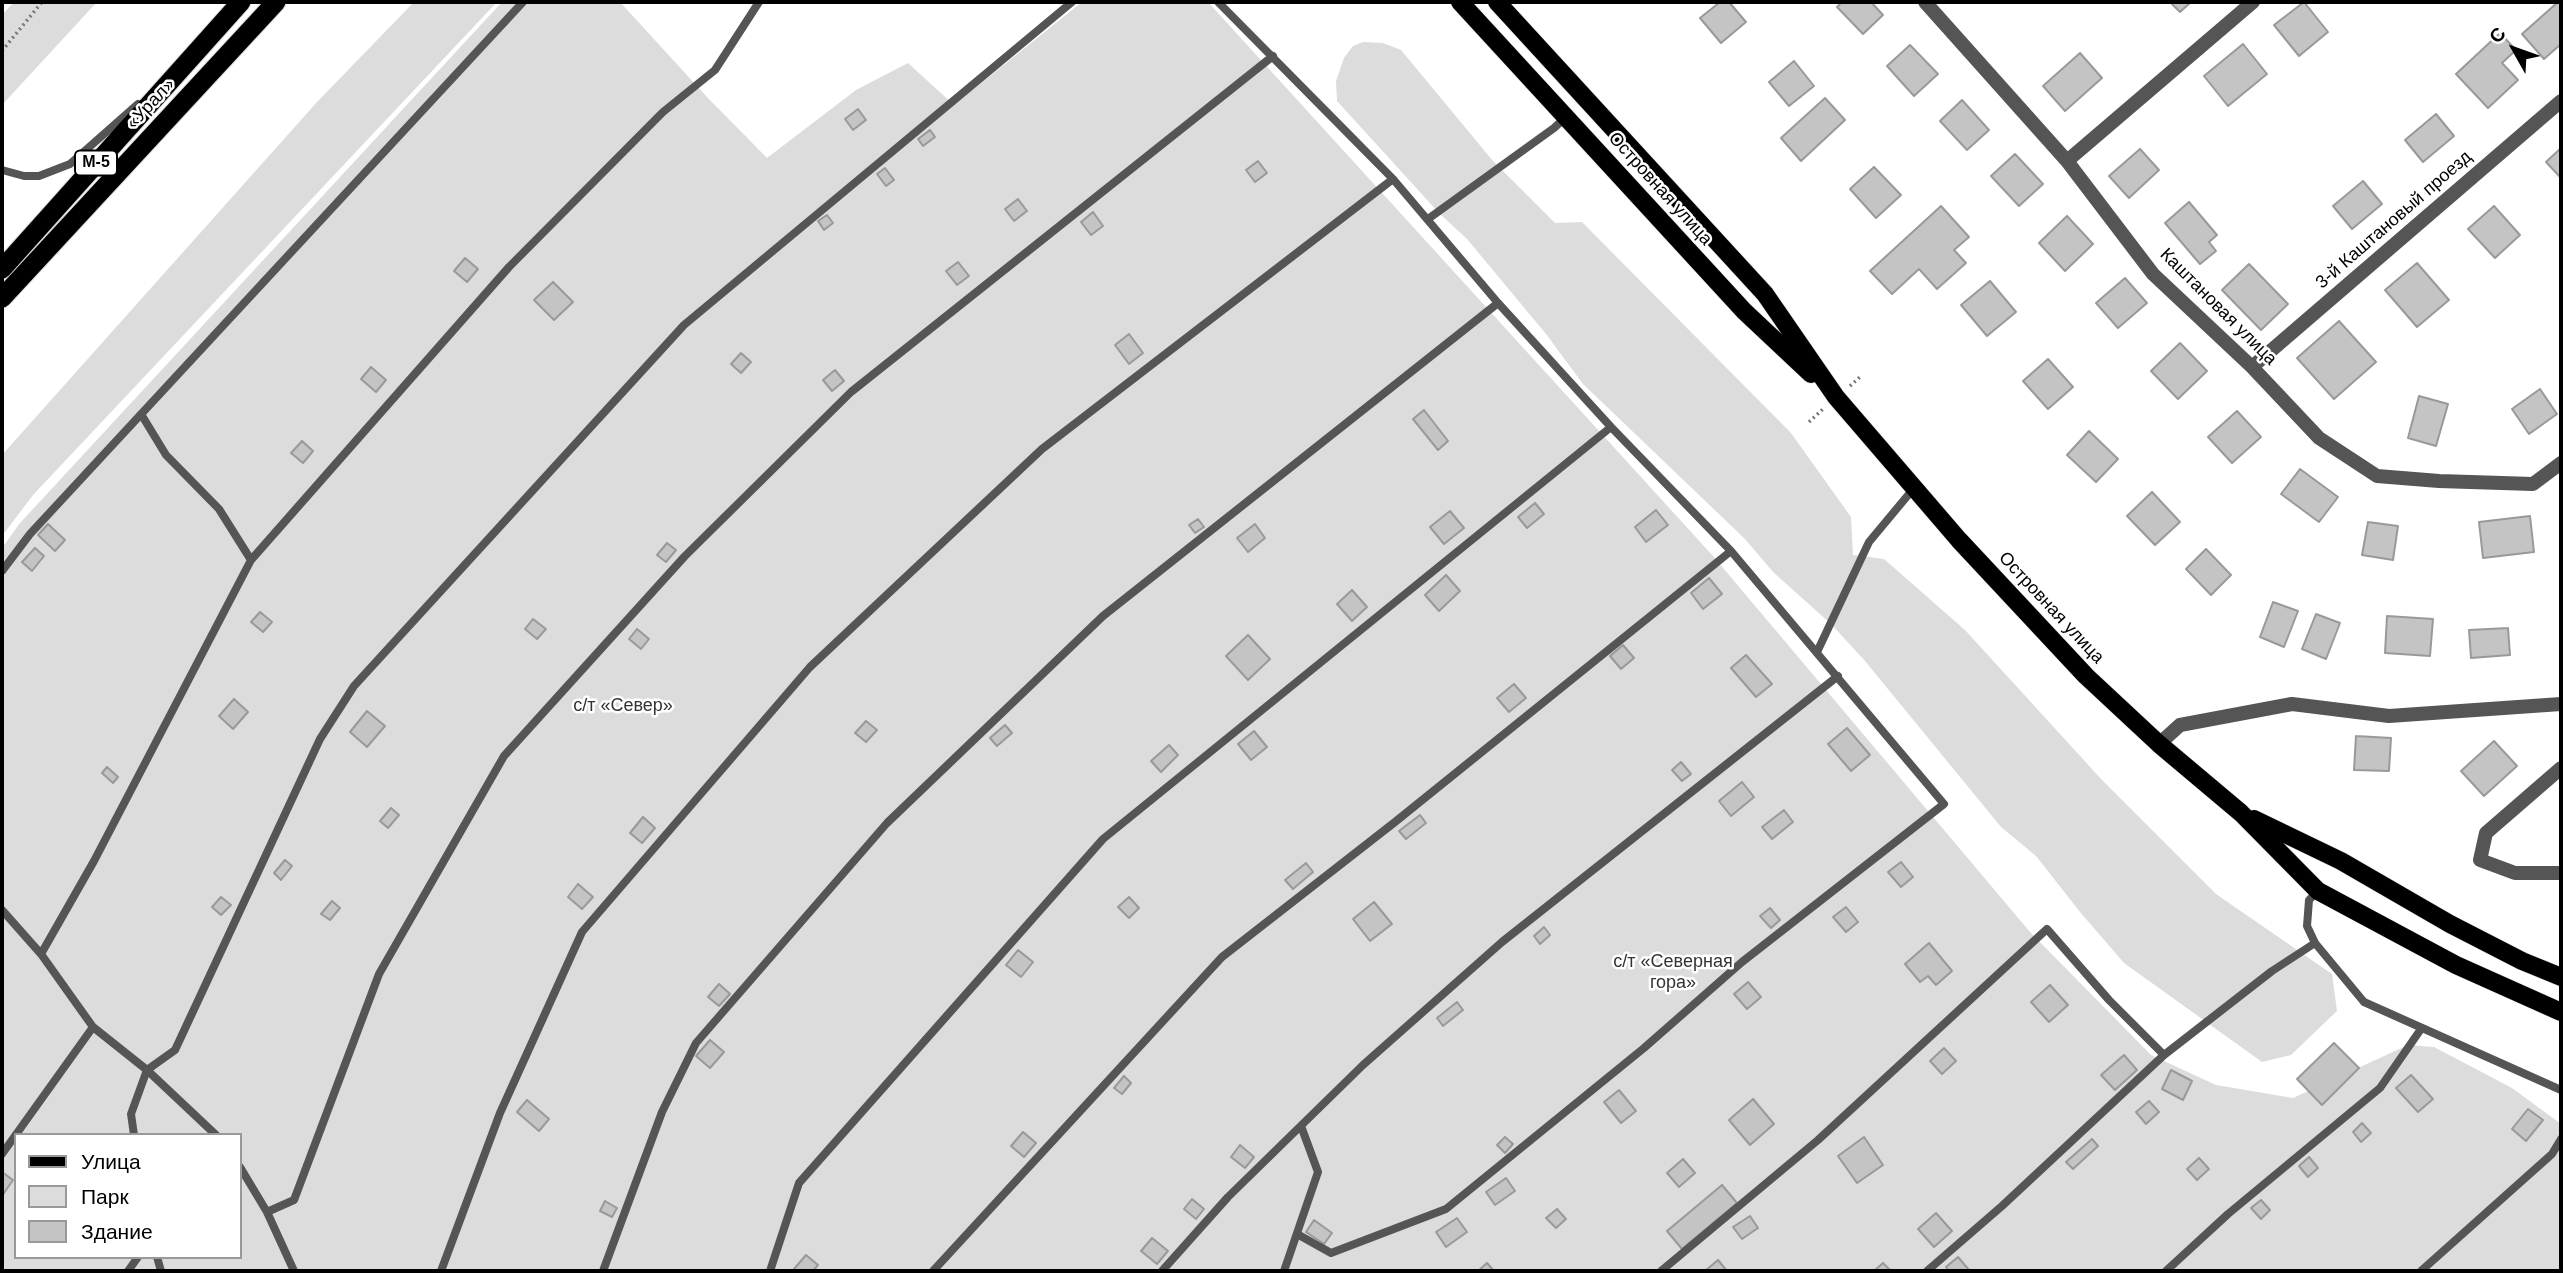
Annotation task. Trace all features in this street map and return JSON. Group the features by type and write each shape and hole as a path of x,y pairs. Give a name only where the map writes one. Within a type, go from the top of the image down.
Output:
{"highway":[{"name":"«Урал»","path":"2,269 241,2"},
{"name":"«Урал»","path":"2,298 276,2"}],"main road":[{"name":"Островная улица","path":"1460,2 1744,312 1836,397"},
{"name":"Островная улица","path":"1497,2 1765,294 1836,397 1959,540 2077,667 2159,744 2241,813 2318,891 2456,965 2561,1012"},
{"name":"Островная улица","path":"2241,813 2341,861 2450,924 2522,961 2561,977"}],"street":[{"name":"Каштановая улица","path":"1925,2 2067,161 2153,274 2252,368 2319,438 2377,475 2439,481 2533,484 2561,463"},
{"path":"2067,161 2253,2"},
{"name":"3-й Каштановый проезд","path":"2252,368 2561,101"},
{"path":"2159,744 2180,725 2292,704 2389,716 2561,704"},
{"path":"2561,768 2486,833 2480,860 2515,873 2561,873"}],"lane":[{"path":"2,571 30,534 523,2"},
{"path":"41,954 94,861 251,560 509,267 663,112 715,70 759,2"},
{"path":"134,1133 131,1114 147,1070 175,1050 320,739 354,686 684,326 1072,2"},
{"path":"1219,2 1393,179 1498,303 1731,551 1944,804 1742,962 1644,1048 1446,1209 1331,1254 1297,1234"},
{"path":"267,1212 294,1200 379,974 504,755 685,555 851,393 1273,56"},
{"path":"2,170 24,176 39,176 70,164 190,58"},
{"path":"1428,219 1566,117"},
{"path":"441,1271 500,1112 582,932 810,667 1042,449 1393,179"},
{"path":"603,1271 662,1112 696,1043 887,822 1103,616 1498,303"},
{"path":"141,414 166,455 219,509 251,560"},
{"path":"770,1271 799,1183 1103,839 1611,426"},
{"path":"1817,652 1869,542 1914,488"},
{"path":"933,1271 1222,957 1395,822 1731,551"},
{"path":"1162,1271 1228,1197 1363,1065 1502,942 1838,676"},
{"path":"2318,891 2309,900 2307,926 2315,943 2364,1002 2561,1090"},
{"path":"2,909 41,954 93,1027 147,1070 214,1133"},
{"path":"1661,1271 1818,1140 2047,929 2109,1000 2164,1055"},
{"path":"1927,1271 2002,1206 2164,1055 2272,971 2315,943"},
{"path":"17,1133 93,1027"},
{"path":"2165,1271 2228,1214 2380,1088 2421,1029"},
{"path":"1284,1271 1318,1172 1301,1126"},
{"path":"2,1154 14,1137"},
{"path":"2421,1271 2552,1154 2561,1139"},
{"path":"242,1170 267,1212 294,1271"}],"path":[{"path":"2,51 42,2"}],"green space":[{"path":"14,2 97,2 2,105 2,15"},
{"path":"414,2 497,2 33,495 2,536 2,455 317,102"},
{"name":"с/т «Север»","path":"502,2 620,2 767,158 856,90 908,63 954,105 1082,2 1208,2 1713,556 2030,932 2151,1055 2216,1085 2293,1098 2408,1045 2434,1047 2512,1088 2561,1124 2561,1271 2,1271 2,548 20,523"},
{"path":"1363,42 1383,43 1401,50 1493,161 1555,223 1582,222 1791,433 1851,517 1853,555 1884,559 1965,630 2102,780 2216,894 2332,974 2337,1011 2291,1055 2262,1062 2124,963 2036,856 2001,827 1865,661 1831,624 1773,572 1745,539 1583,384 1546,334 1467,239 1439,213 1337,101 1336,81 1344,58 1353,46"}],"building":[{"path":"1720,2 1729,2 1746,22 1721,43 1700,18"},
{"path":"1842,2 1871,2 1883,15 1863,34 1837,7"},
{"path":"2170,2 2191,2 2180,12"},
{"path":"2304,2 2328,32 2299,56 2274,25"},
{"path":"2558,2 2561,3 2561,44 2544,59 2522,34"},
{"path":"2500,33 2516,50 2502,63 2518,80 2488,108 2456,74"},
{"path":"2243,44 2267,74 2228,106 2204,76"},
{"path":"1910,45 1938,74 1914,96 1887,66"},
{"path":"2080,53 2102,78 2065,111 2043,86"},
{"path":"1794,61 1814,86 1789,106 1769,82"},
{"path":"1825,98 1845,120 1801,161 1781,138"},
{"path":"1962,100 1989,130 1967,150 1940,121"},
{"path":"858,109 866,120 853,130 845,119"},
{"path":"2436,114 2454,136 2423,162 2405,140"},
{"path":"930,130 935,137 923,146 918,139"},
{"path":"2561,148 2561,178 2546,162"},
{"path":"2140,149 2159,170 2129,198 2109,176"},
{"path":"2015,154 2043,184 2019,206 1991,176"},
{"path":"1258,161 1267,173 1255,182 1246,170"},
{"path":"1874,167 1901,195 1876,218 1850,189"},
{"path":"885,168 894,180 886,186 877,174"},
{"path":"2363,181 2382,204 2352,229 2333,206"},
{"path":"1018,199 1027,211 1014,221 1005,209"},
{"path":"2189,202 2217,235 2209,242 2216,251 2200,264 2165,223"},
{"path":"1941,206 1969,237 1954,250 1966,263 1937,289 1919,269 1892,294 1870,271"},
{"path":"2494,206 2520,235 2495,258 2468,229"},
{"path":"1093,212 1103,226 1091,235 1081,222"},
{"path":"827,215 833,223 824,230 818,221"},
{"path":"2067,216 2093,244 2065,271 2039,243"},
{"path":"465,258 478,269 467,282 454,271"},
{"path":"958,262 969,276 957,285 946,271"},
{"path":"2417,263 2449,300 2417,327 2385,290"},
{"path":"2249,264 2288,304 2261,330 2222,290"},
{"path":"2125,278 2147,303 2118,328 2096,303"},
{"path":"1990,281 2016,312 1987,336 1961,305"},
{"path":"553,282 573,302 554,320 534,300"},
{"path":"2339,321 2376,362 2334,399 2297,358"},
{"path":"1129,334 1143,353 1129,364 1115,345"},
{"path":"2180,343 2207,371 2178,399 2151,371"},
{"path":"741,353 751,362 741,373 731,364"},
{"path":"2048,359 2073,387 2048,409 2023,381"},
{"path":"371,367 386,380 376,392 361,379"},
{"path":"835,370 844,381 832,391 823,380"},
{"path":"2540,389 2557,414 2529,434 2512,409"},
{"path":"2419,396 2448,404 2436,446 2408,438"},
{"path":"1424,410 1448,441 1438,450 1413,419"},
{"path":"2237,411 2261,437 2232,463 2208,437"},
{"path":"2089,431 2118,459 2096,482 2067,455"},
{"path":"302,441 313,451 303,463 291,453"},
{"path":"2300,469 2338,497 2319,522 2281,494"},
{"path":"2152,492 2180,522 2155,545 2127,516"},
{"path":"1535,503 1544,514 1527,528 1518,517"},
{"path":"1656,510 1668,525 1646,542 1635,527"},
{"path":"1450,511 1464,528 1444,544 1430,527"},
{"path":"2530,516 2534,552 2483,558 2479,522"},
{"path":"1198,519 1204,527 1195,533 1189,525"},
{"path":"2368,522 2398,526 2393,560 2362,555"},
{"path":"48,524 65,540 55,551 38,535"},
{"path":"1255,524 1265,538 1248,552 1237,538"},
{"path":"667,543 676,550 666,562 657,555"},
{"path":"35,548 44,556 32,571 22,562"},
{"path":"2206,549 2231,575 2211,595 2186,569"},
{"path":"1446,575 1460,591 1439,611 1425,595"},
{"path":"1709,578 1722,594 1703,609 1691,593"},
{"path":"1352,590 1367,607 1352,621 1337,604"},
{"path":"2273,602 2298,611 2284,647 2260,637"},
{"path":"260,612 272,622 263,632 251,622"},
{"path":"2316,614 2340,623 2326,659 2302,649"},
{"path":"2387,616 2433,619 2430,656 2385,653"},
{"path":"533,619 546,629 537,639 525,629"},
{"path":"2508,628 2510,655 2471,658 2469,630"},
{"path":"637,629 649,639 641,649 629,639"},
{"path":"1248,635 1270,659 1248,680 1226,656"},
{"path":"1623,645 1634,658 1621,669 1610,656"},
{"path":"1746,655 1772,684 1756,697 1731,668"},
{"path":"1514,684 1526,698 1509,712 1497,698"},
{"path":"234,699 248,712 233,729 219,716"},
{"path":"367,711 385,726 367,747 350,732"},
{"path":"866,721 877,730 866,742 855,733"},
{"path":"1005,725 1012,733 997,746 990,738"},
{"path":"1847,728 1870,755 1851,771 1828,744"},
{"path":"1254,731 1267,747 1251,760 1238,744"},
{"path":"2356,736 2391,738 2389,771 2354,770"},
{"path":"2494,741 2517,766 2484,796 2461,771"},
{"path":"1169,745 1178,755 1161,772 1151,761"},
{"path":"1681,762 1691,774 1682,781 1672,770"},
{"path":"107,767 118,777 113,783 102,773"},
{"path":"1742,782 1754,797 1731,816 1719,801"},
{"path":"391,808 399,815 388,828 380,821"},
{"path":"1784,810 1793,822 1772,839 1762,827"},
{"path":"1420,815 1426,823 1406,839 1399,831"},
{"path":"643,817 655,828 642,843 630,833"},
{"path":"285,860 292,866 281,880 274,873"},
{"path":"1901,862 1913,877 1901,887 1888,872"},
{"path":"1306,863 1313,872 1293,889 1285,880"},
{"path":"578,884 593,897 582,909 568,897"},
{"path":"221,897 231,905 221,915 212,907"},
{"path":"1129,897 1139,908 1129,918 1118,907"},
{"path":"332,901 340,908 330,920 321,914"},
{"path":"1374,902 1392,924 1370,941 1353,919"},
{"path":"1846,907 1858,922 1846,932 1833,917"},
{"path":"1770,908 1780,920 1771,928 1760,916"},
{"path":"1544,927 1550,935 1540,944 1534,936"},
{"path":"1929,943 1952,971 1936,985 1928,976 1920,982 1905,964"},
{"path":"1018,950 1033,962 1021,977 1006,965"},
{"path":"1748,982 1761,997 1747,1009 1734,994"},
{"path":"719,984 730,994 719,1006 708,997"},
{"path":"2050,985 2068,1005 2049,1022 2031,1002"},
{"path":"1457,1002 1463,1010 1443,1026 1437,1018"},
{"path":"710,1040 724,1052 710,1068 696,1056"},
{"path":"2334,1043 2359,1068 2322,1105 2297,1079"},
{"path":"1944,1048 1956,1061 1942,1074 1930,1061"},
{"path":"2124,1055 2137,1070 2115,1090 2101,1075"},
{"path":"2171,1070 2192,1081 2183,1100 2162,1089"},
{"path":"2411,1075 2433,1099 2418,1112 2396,1088"},
{"path":"1124,1076 1131,1083 1122,1094 1114,1088"},
{"path":"1619,1090 1636,1111 1621,1123 1604,1102"},
{"path":"1753,1099 1774,1124 1750,1145 1729,1120"},
{"path":"527,1100 549,1119 539,1131 517,1112"},
{"path":"2149,1101 2159,1112 2146,1124 2136,1112"},
{"path":"2528,1109 2543,1120 2526,1141 2512,1129"},
{"path":"2362,1123 2371,1133 2361,1142 2353,1132"},
{"path":"1023,1132 1036,1143 1024,1157 1011,1146"},
{"path":"1505,1137 1513,1144 1505,1153 1497,1145"},
{"path":"1864,1137 1883,1165 1857,1183 1838,1156"},
{"path":"2092,1139 2098,1146 2073,1169 2066,1162"},
{"path":"1240,1145 1254,1157 1245,1168 1231,1157"},
{"path":"2309,1157 2318,1168 2308,1177 2299,1166"},
{"path":"2199,1158 2209,1169 2197,1180 2187,1169"},
{"path":"1683,1159 1695,1173 1679,1187 1667,1173"},
{"path":"2,1172 13,1180 2,1196"},
{"path":"1506,1178 1515,1191 1495,1205 1486,1192"},
{"path":"1722,1185 1737,1203 1682,1249 1667,1231"},
{"path":"1192,1199 1204,1209 1196,1219 1184,1209"},
{"path":"2261,1200 2270,1210 2261,1219 2251,1208"},
{"path":"605,1201 617,1208 612,1217 600,1211"},
{"path":"1557,1209 1566,1219 1556,1228 1546,1218"},
{"path":"1936,1213 1952,1231 1934,1247 1918,1229"},
{"path":"1750,1216 1758,1228 1742,1239 1733,1227"},
{"path":"1457,1218 1467,1232 1446,1247 1436,1232"},
{"path":"1314,1220 1332,1233 1324,1244 1306,1232"},
{"path":"1152,1238 1168,1251 1157,1264 1141,1251"},
{"path":"806,1255 818,1265 813,1271 794,1269"},
{"path":"1958,1257 1968,1271 1949,1271 1946,1267"},
{"path":"1718,1260 1727,1271 1705,1271"},
{"path":"1487,1263 1494,1271 1478,1271"},
{"path":"1883,1263 1891,1271 1874,1271"}],"park label":[{"name":"с/т «Северная гора»","path":"1673,972"}]}
